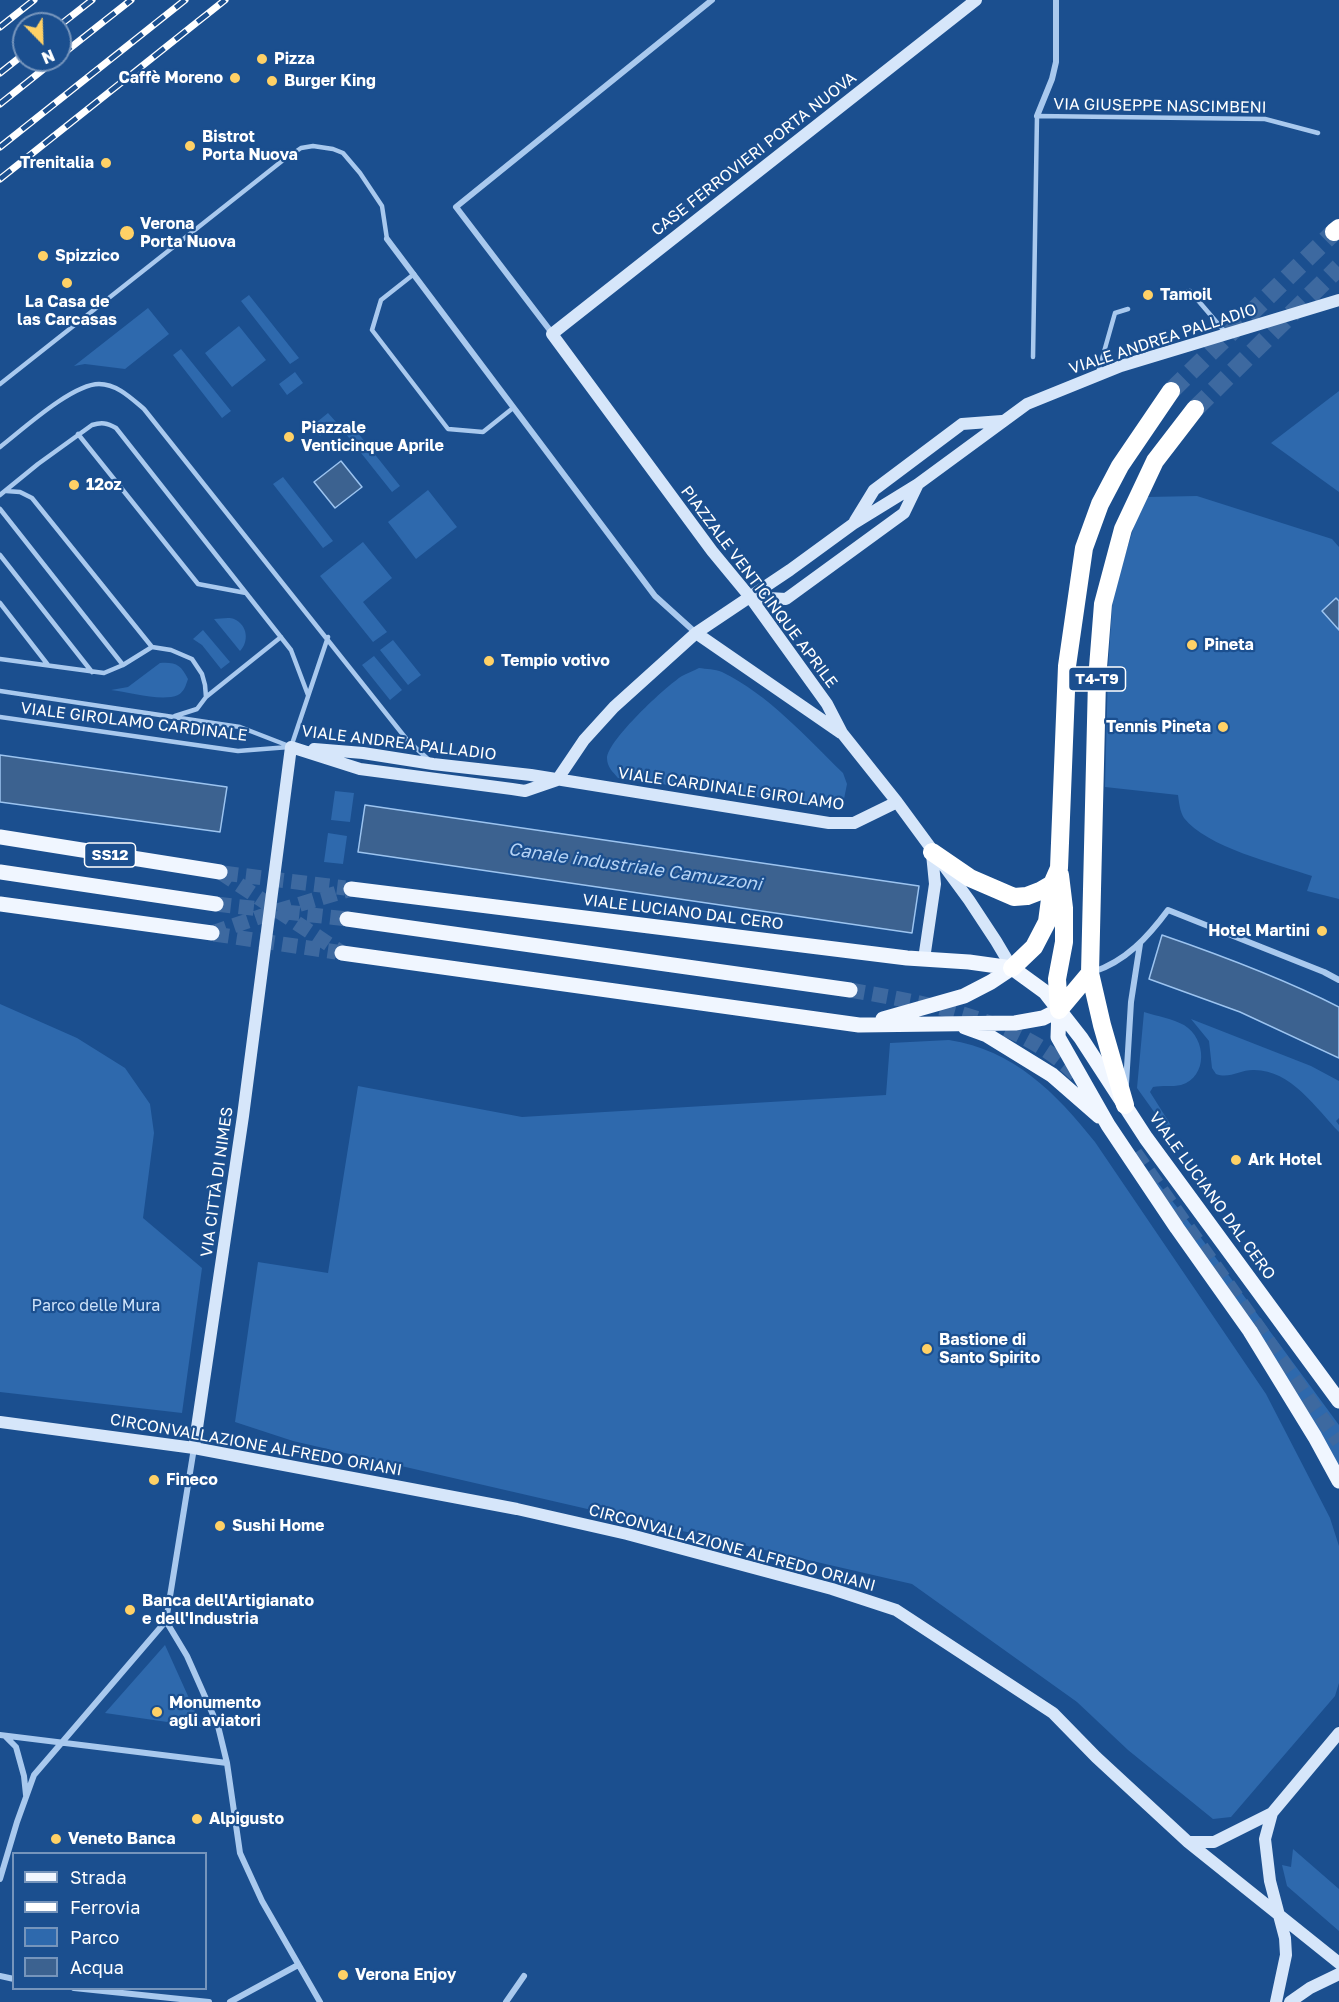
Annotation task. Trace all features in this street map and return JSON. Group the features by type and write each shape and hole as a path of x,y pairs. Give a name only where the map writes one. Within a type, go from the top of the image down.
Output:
{"highway":[{"name":"T4-T9","path":"1012,968 1034,947 1047,922 1055,876 1067,666 1083,548 1100,504 1120,466 1171,391"},
{"name":"T4-T9","path":"1125,1105 1090,973 1097,680 1103,604 1124,529 1155,461 1195,409"},
{"path":"932,852 970,878 1014,897 1027,896 1040,891 1055,876"},
{"name":"T4-T9","path":"1055,876 1064,908 1064,942 1057,979 1059,1010"},
{"path":"1059,1010 1090,973"}],"main road":[{"name":"SS12","path":"0,837 220,872"},
{"path":"0,872 216,903"},
{"name":"VIALE LUCIANO DAL CERO","path":"351,889 1012,968 1045,992 1081,1038 1146,1138 1339,1401"},
{"path":"0,904 212,933"},
{"path":"346,920 850,990"},
{"path":"342,953 860,1025 1015,1023 1043,1018 1059,1010 1058,1037 1108,1125 1250,1331 1316,1437 1339,1481"},
{"path":"860,1025 964,996 1012,968"},
{"path":"957,1023 987,1035 1052,1075 1108,1125"}],"street":[{"name":"PIAZZALE VENTICINQUE APRILE","path":"712,0 456,207 712,552 750,597 827,705 842,733 897,802 969,900 1012,968"},
{"name":"CASE FERROVIERI PORTA NUOVA","path":"552,334 976,0"},
{"name":"VIA GIUSEPPE NASCIMBENI","path":"1037,116 1052,79 1056,62 1056,0"},
{"name":"PIAZZALE VENTICINQUE APRILE","path":"387,239 655,597 696,633 842,733"},
{"name":"VIALE ANDREA PALLADIO","path":"291,747 360,769 525,791 557,780 584,740 614,707 696,633 790,570 853,524 918,484 1035,400 1120,366 1339,300"},
{"name":"VIALE ANDREA PALLADIO","path":"853,524 874,490 962,424 1003,421"},
{"name":"VIALE ANDREA PALLADIO","path":"750,597 786,599 904,513 918,484"},
{"name":"VIALE ANDREA PALLADIO","path":"291,747 363,753 557,780"},
{"name":"VIA CITTÀ DI NIMES","path":"166,1621 243,1116 291,747"},
{"name":"VIALE CARDINALE GIROLAMO","path":"557,780 829,823 854,823 897,802"},
{"path":"924,959 935,884 932,852"},
{"path":"1090,973 1110,966 1140,944 1168,910 1339,980"},
{"path":"1125,1105 1131,1002 1140,944"},
{"name":"CIRCONVALLAZIONE ALFREDO ORIANI","path":"0,1422 194,1448 517,1509 832,1588 896,1610 1053,1713 1096,1757 1188,1842 1339,1963"},
{"path":"0,1879 34,1775 166,1621 187,1656 218,1726 227,1764 240,1853 262,1901 320,2002"},
{"path":"1188,1842 1214,1842 1272,1813 1339,1734"},
{"path":"2,1735 227,1764"},
{"path":"2,1735 16,1747 24,1776 26,1796"},
{"path":"1272,1813 1265,1839 1270,1881 1285,1938 1286,1955 1276,2002"},
{"path":"230,2002 298,1965"},
{"path":"1290,2002 1310,1988 1339,1974"},
{"path":"506,2002 524,1976"},
{"path":"84,1990 210,2002"}],"lane":[{"name":"VIA GIUSEPPE NASCIMBENI","path":"1033,357 1037,116 1265,119 1318,133"},
{"name":"PIAZZALE VENTICINQUE APRILE","path":"0,384 282,160 301,148 313,146 343,153 360,172 382,206 387,239"},
{"path":"414,274 381,300 372,330 448,429 483,432 513,408"},
{"path":"1184,292 1190,291 1227,334"},
{"path":"1097,375 1115,313 1128,309"},
{"path":"0,447 71,393 99,384 118,389 144,408 328,637 408,741 434,764"},
{"path":"0,495 78,434 99,423 107,423 116,428 291,650 308,695"},
{"path":"78,434 198,584 246,593"},
{"path":"6,491 20,492 32,498 152,647"},
{"path":"0,509 123,665"},
{"path":"0,555 92,672"},
{"path":"0,603 48,665"},
{"path":"291,747 328,637"},
{"path":"173,717 197,709 206,697 281,638"},
{"path":"0,654 2,659 104,673 123,665 152,647 171,650 192,659 206,685 206,697"},
{"name":"VIALE GIROLAMO CARDINALE","path":"0,691 240,727 291,747"},
{"name":"VIALE GIROLAMO CARDINALE","path":"0,717 238,751 291,747"}],"green space":[{"path":"249,295 299,358 290,364 241,301"},
{"path":"148,308 169,334 125,369 85,364 74,366"},
{"path":"239,326 266,360 232,387 205,353"},
{"path":"181,349 231,411 222,418 173,355"},
{"path":"295,372 303,383 287,395 279,384"},
{"path":"1339,391 1339,492 1271,443"},
{"path":"328,413 337,423 320,436 312,426"},
{"path":"350,423 400,486 392,492 342,429"},
{"path":"283,477 333,541 323,548 273,484"},
{"path":"428,490 457,527 416,559 388,522"},
{"name":"Tennis Pineta","path":"1197,496 1332,539 1339,547 1339,899 1307,891 1312,876 1243,853 1208,838 1184,818 1178,795 1105,787 1108,668 1113,594 1135,523 1147,497"},
{"path":"363,542 392,578 363,602 387,632 373,642 320,576"},
{"path":"232,618 242,625 246,639 240,651 214,619"},
{"path":"203,630 230,662 221,669 202,645 193,639"},
{"path":"393,640 421,675 408,685 380,650"},
{"path":"374,656 402,690 390,700 362,665"},
{"path":"160,663 177,665 188,679 178,695 155,697 111,690 128,687"},
{"path":"699,668 719,671 739,681 756,692 786,718 843,773 847,784 844,799 831,804 816,805 618,778 607,761 610,750 617,739 664,690 682,676"},
{"path":"335,791 354,793 350,822 331,820"},
{"path":"328,833 347,836 343,864 324,862"},
{"name":"Parco delle Mura","path":"0,1004 77,1038 125,1068 150,1104 154,1133 143,1218 202,1268 182,1413 0,1392"},
{"path":"1144,1012 1184,1025 1192,1031 1200,1048 1200,1066 1190,1081 1181,1085 1153,1087 1150,1092 1172,1127 1167,1130 1137,1088"},
{"path":"1191,1019 1311,1066 1339,1081 1339,1118 1336,1121 1339,1125 1339,1132 1301,1092 1279,1076 1266,1071 1253,1070 1230,1075 1216,1074 1212,1068 1209,1041"},
{"path":"949,1040 994,1053 1032,1076 1065,1107 1095,1142 1266,1394 1330,1518 1339,1546 1339,1683 1335,1696 1231,1817 1213,1819 1128,1750 1077,1702 912,1584 293,1441 235,1422 258,1262 328,1273 358,1086 522,1117 886,1095 890,1043"},
{"path":"1128,1145 1196,1231 1339,1425 1339,1470"},
{"path":"165,1645 202,1727 105,1713"},
{"path":"1293,1849 1339,1889 1339,1931 1287,1886 1282,1865 1291,1867"}],"water":[{"path":"341,461 362,487 335,508 314,482"},
{"path":"1336,598 1339,601 1339,630 1322,611"},
{"path":"0,755 227,787 220,832 0,802"},
{"name":"Canale industriale Camuzzoni","path":"365,805 919,886 912,933 358,852"},
{"path":"1162,935 1252,968 1339,1007 1339,1058 1240,1012 1149,979"}],"tunnel":[{"path":"1171,391 1334,232"},
{"path":"1195,409 1339,267"},
{"path":"220,872 342,953"},
{"path":"223,873 345,888"},
{"path":"212,933 351,889"},
{"path":"216,904 347,919"},
{"path":"214,934 336,952"},
{"path":"850,990 940,1008 1001,1027 1055,1056 1077,1076"},
{"path":"1135,1153 1339,1442"}],"railway":[{"path":"0,27 34,0"},
{"path":"72,16 92,0"},
{"path":"72,47 131,0"},
{"path":"0,147 185,0"},
{"path":"0,179 225,0"},
{"path":"0,73 12,64"},
{"path":"0,104 40,72"}],"place":[{"name":"Pizza","path":"262,59"},
{"name":"Caffè Moreno","path":"235,78"},
{"name":"Burger King","path":"272,81"},
{"name":"Bistrot Porta Nuova","path":"190,146"},
{"name":"Trenitalia","path":"106,163"},
{"name":"Verona Porta Nuova","path":"127,233"},
{"name":"Spizzico","path":"43,256"},
{"name":"La Casa de las Carcasas","path":"67,283"},
{"name":"Tamoil","path":"1148,295"},
{"name":"Piazzale Venticinque Aprile","path":"289,437"},
{"name":"12oz","path":"74,485"},
{"name":"Pineta","path":"1192,645"},
{"name":"Tempio votivo","path":"489,661"},
{"name":"Tennis Pineta","path":"1223,727"},
{"name":"Hotel Martini","path":"1322,931"},
{"name":"Ark Hotel","path":"1236,1160"},
{"name":"Bastione di Santo Spirito","path":"927,1349"},
{"name":"Fineco","path":"154,1480"},
{"name":"Sushi Home","path":"220,1526"},
{"name":"Banca dell'Artigianato e dell'Industria","path":"130,1610"},
{"name":"Monumento agli aviatori","path":"157,1712"},
{"name":"Alpigusto","path":"197,1819"},
{"name":"Veneto Banca","path":"56,1839"},
{"name":"Verona Enjoy","path":"343,1975"}]}
